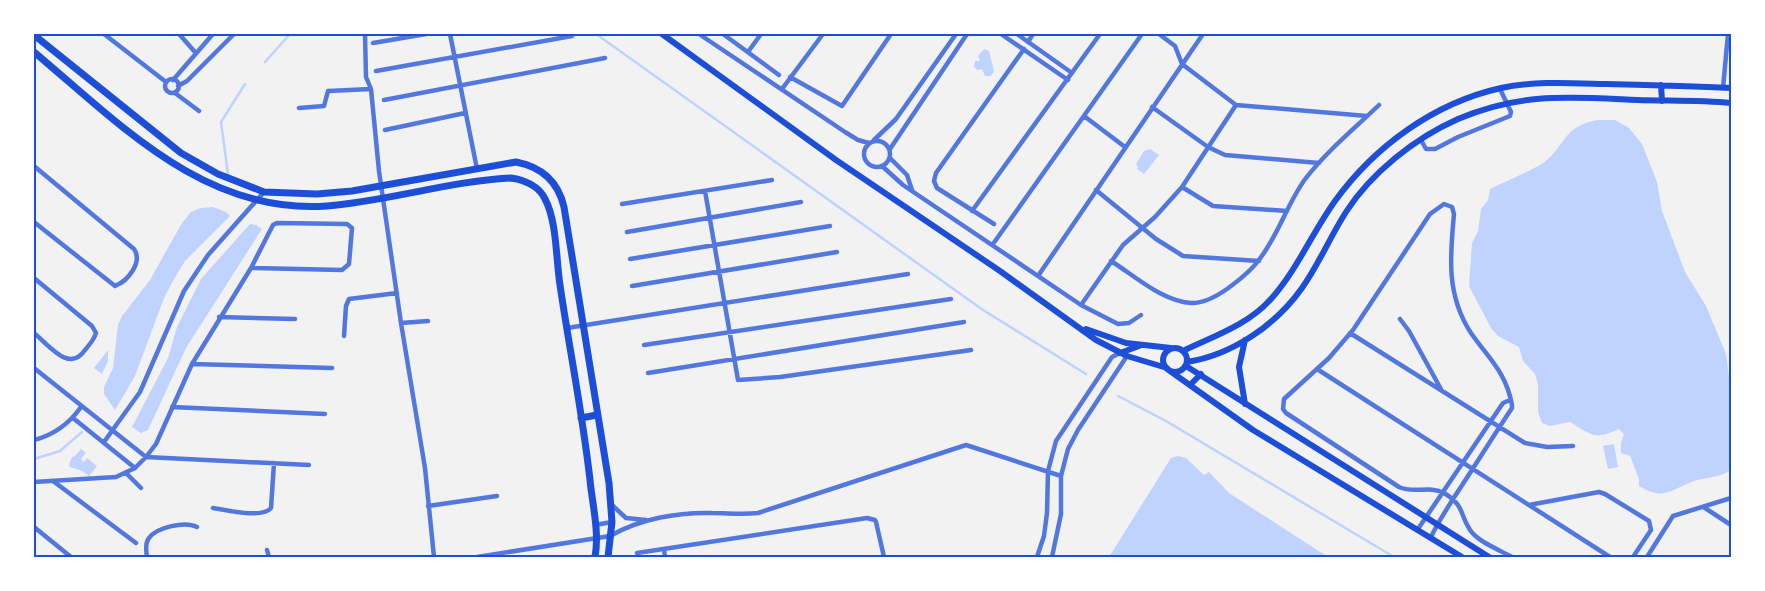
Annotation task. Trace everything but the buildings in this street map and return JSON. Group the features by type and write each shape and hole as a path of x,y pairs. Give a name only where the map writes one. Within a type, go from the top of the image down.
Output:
{"main road":[{"path":"662,34 836,160 1083,328 1096,340 1127,356 1177,372 1186,364 1232,348 1282,310 1302,289 1346,212 1367,185 1421,140 1458,119 1507,102 1548,96 1731,102"},
{"path":"34,35 181,154 218,174 264,192 317,194 352,191 516,162 534,168 558,187 566,216 612,505 608,557"},
{"path":"34,52 160,156 199,179 256,201 285,206 326,206 511,178 525,181 538,189 548,205 581,418 595,525 595,557"},
{"path":"1083,328 1117,341 1184,351 1226,332 1252,315 1270,300 1292,271 1346,186 1364,166 1390,142 1411,127 1455,103 1500,89 1538,84 1661,85 1731,88"},
{"path":"1661,85 1662,100"},
{"path":"1245,340 1239,367 1245,404"},
{"path":"1120,353 1140,345"},
{"path":"1190,347 1191,355 1198,360"},
{"path":"1171,348 1164,357 1168,370 1253,430 1462,557"},
{"path":"1184,351 1186,364 1245,404 1489,557"},
{"path":"1190,385 1201,374"},
{"path":"581,418 597,415"}],"street":[{"path":"104,34 166,82"},
{"path":"179,34 196,52"},
{"path":"166,82 173,80 214,34"},
{"path":"175,93 178,86 187,81 234,34"},
{"path":"365,34 366,77 370,89 401,323 425,468 434,557"},
{"path":"373,43 426,34"},
{"path":"450,34 477,169"},
{"path":"698,34 858,140 869,143"},
{"path":"723,34 780,76"},
{"path":"748,52 761,34"},
{"path":"782,88 823,34"},
{"path":"790,77 840,107 891,34"},
{"path":"864,150 869,143 896,119 956,34"},
{"path":"858,140 864,150 867,163 875,167 882,166 890,158 890,149 967,34"},
{"path":"1001,34 1068,80"},
{"path":"1017,34 1072,73"},
{"path":"1028,42 1033,34"},
{"path":"972,211 1100,34"},
{"path":"993,244 1142,34"},
{"path":"1160,34 1175,46 1182,64 1236,105 1368,116"},
{"path":"1038,276 1204,34"},
{"path":"1724,88 1728,34"},
{"path":"376,71 572,36"},
{"path":"994,224 937,188 934,179 936,172 1024,49"},
{"path":"384,100 605,58"},
{"path":"173,80 178,86"},
{"path":"166,82 166,91 175,93 199,111"},
{"path":"299,108 324,106 328,92 370,89"},
{"path":"1421,140 1426,149 1435,149 1467,133 1510,116 1511,112 1500,89"},
{"path":"1081,305 1123,245 1141,227 1155,217 1182,187 1236,105"},
{"path":"1111,261 1166,296 1192,303 1217,296 1241,278 1259,261 1305,180 1319,163 1379,105"},
{"path":"1152,108 1208,147 1235,157 1319,163"},
{"path":"385,130 465,113"},
{"path":"1084,116 1125,147"},
{"path":"874,140 884,142 890,149"},
{"path":"890,158 907,175 912,190"},
{"path":"34,166 134,249 138,255 138,262 119,284 115,286 34,222"},
{"path":"882,166 912,190 1081,305 1118,324 1129,323 1141,315"},
{"path":"622,204 772,180"},
{"path":"1182,187 1213,206 1287,211"},
{"path":"1096,190 1165,246 1183,256 1259,261"},
{"path":"705,191 737,377 742,381 971,350"},
{"path":"104,442 114,432 140,392 184,291 208,255 264,192"},
{"path":"627,232 802,202"},
{"path":"1431,537 1438,524 1454,499 1499,428 1512,408 1508,385 1502,372 1471,333 1454,295 1450,258 1454,214 1449,205 1444,204 1430,214 1350,333 1317,370 1284,399 1283,409 1286,413 1400,487 1412,490 1427,488 1442,492 1454,499 1474,534 1512,557"},
{"path":"34,482 108,478 126,474 146,457 156,444 192,364 219,317 251,268 275,223 349,225 353,231 349,264 338,271 251,268"},
{"path":"630,260 830,226"},
{"path":"632,286 837,252"},
{"path":"567,328 908,274"},
{"path":"34,278 94,328 96,336 77,360 67,360 34,333"},
{"path":"344,336 346,306 349,299 397,293"},
{"path":"644,345 951,299"},
{"path":"219,317 295,319"},
{"path":"1400,318 1410,331 1442,391"},
{"path":"401,323 428,321"},
{"path":"648,373 964,322"},
{"path":"1350,333 1525,443 1535,446 1573,446"},
{"path":"1037,557 1044,536 1048,471 1056,441 1067,421 1112,357 1120,353"},
{"path":"1052,557 1061,514 1061,476 1068,449 1078,430 1127,356"},
{"path":"192,364 332,368"},
{"path":"34,368 146,457 309,465"},
{"path":"1317,370 1610,557"},
{"path":"1418,529 1504,401 1510,400"},
{"path":"34,435 36,440 57,431 73,418 81,407"},
{"path":"172,407 325,414"},
{"path":"73,418 135,468"},
{"path":"477,557 610,536 623,529 650,520 700,513 741,515 758,513 966,445 1061,476"},
{"path":"213,508 265,514 272,508 274,463"},
{"path":"126,474 142,488"},
{"path":"53,480 136,543"},
{"path":"1529,505 1602,492 1649,521 1651,530 1633,557"},
{"path":"428,506 497,496"},
{"path":"1648,557 1673,516 1705,508 1731,498"},
{"path":"612,505 626,518 650,520"},
{"path":"1705,508 1731,525"},
{"path":"637,553 867,518 876,522 884,557"},
{"path":"595,525 612,522"},
{"path":"147,557 147,542 154,534 180,524 197,527"},
{"path":"34,527 71,557"},
{"path":"664,549 665,557"},
{"path":"267,550 268,557"}],"water":[{"path":"984,49 989,51 994,71 991,76 985,76 982,69 977,70 974,66 975,61 980,61 978,56"},
{"path":"1597,120 1615,120 1629,128 1642,144 1657,182 1662,211 1685,272 1706,306 1726,354 1731,392 1731,470 1717,476 1694,481 1667,492 1655,493 1639,486 1639,479 1630,456 1621,453 1621,443 1624,434 1619,429 1604,435 1594,435 1570,422 1550,426 1542,423 1538,412 1538,385 1535,374 1523,361 1519,347 1498,336 1491,328 1469,286 1472,243 1478,231 1481,209 1488,200 1490,189 1540,165 1555,152 1564,139 1576,128"},
{"path":"1150,149 1159,155 1144,174 1137,169 1136,164 1144,151"},
{"path":"213,207 226,212 230,216 185,261 174,279 164,298 135,376 115,410 104,394 104,387 113,368 118,325 122,316 150,280 182,223 191,212 201,208"},
{"path":"250,224 262,229 186,348 148,430 141,433 132,427 168,358 177,327 201,279"},
{"path":"108,350 108,361 102,374 94,368"},
{"path":"1614,444 1618,467 1608,469 1603,446"},
{"path":"81,449 86,453 81,459 84,462 87,458 97,466 89,476 69,465 72,457"},
{"path":"1178,456 1186,458 1204,475 1209,472 1229,493 1328,557 1109,557 1171,458"}],"waterway":[{"path":"265,62 290,34"},
{"path":"596,34 983,310 1086,374"},
{"path":"228,174 221,122 245,84"},
{"path":"1118,396 1166,421 1394,557"},
{"path":"34,459 60,451 82,432"}]}
